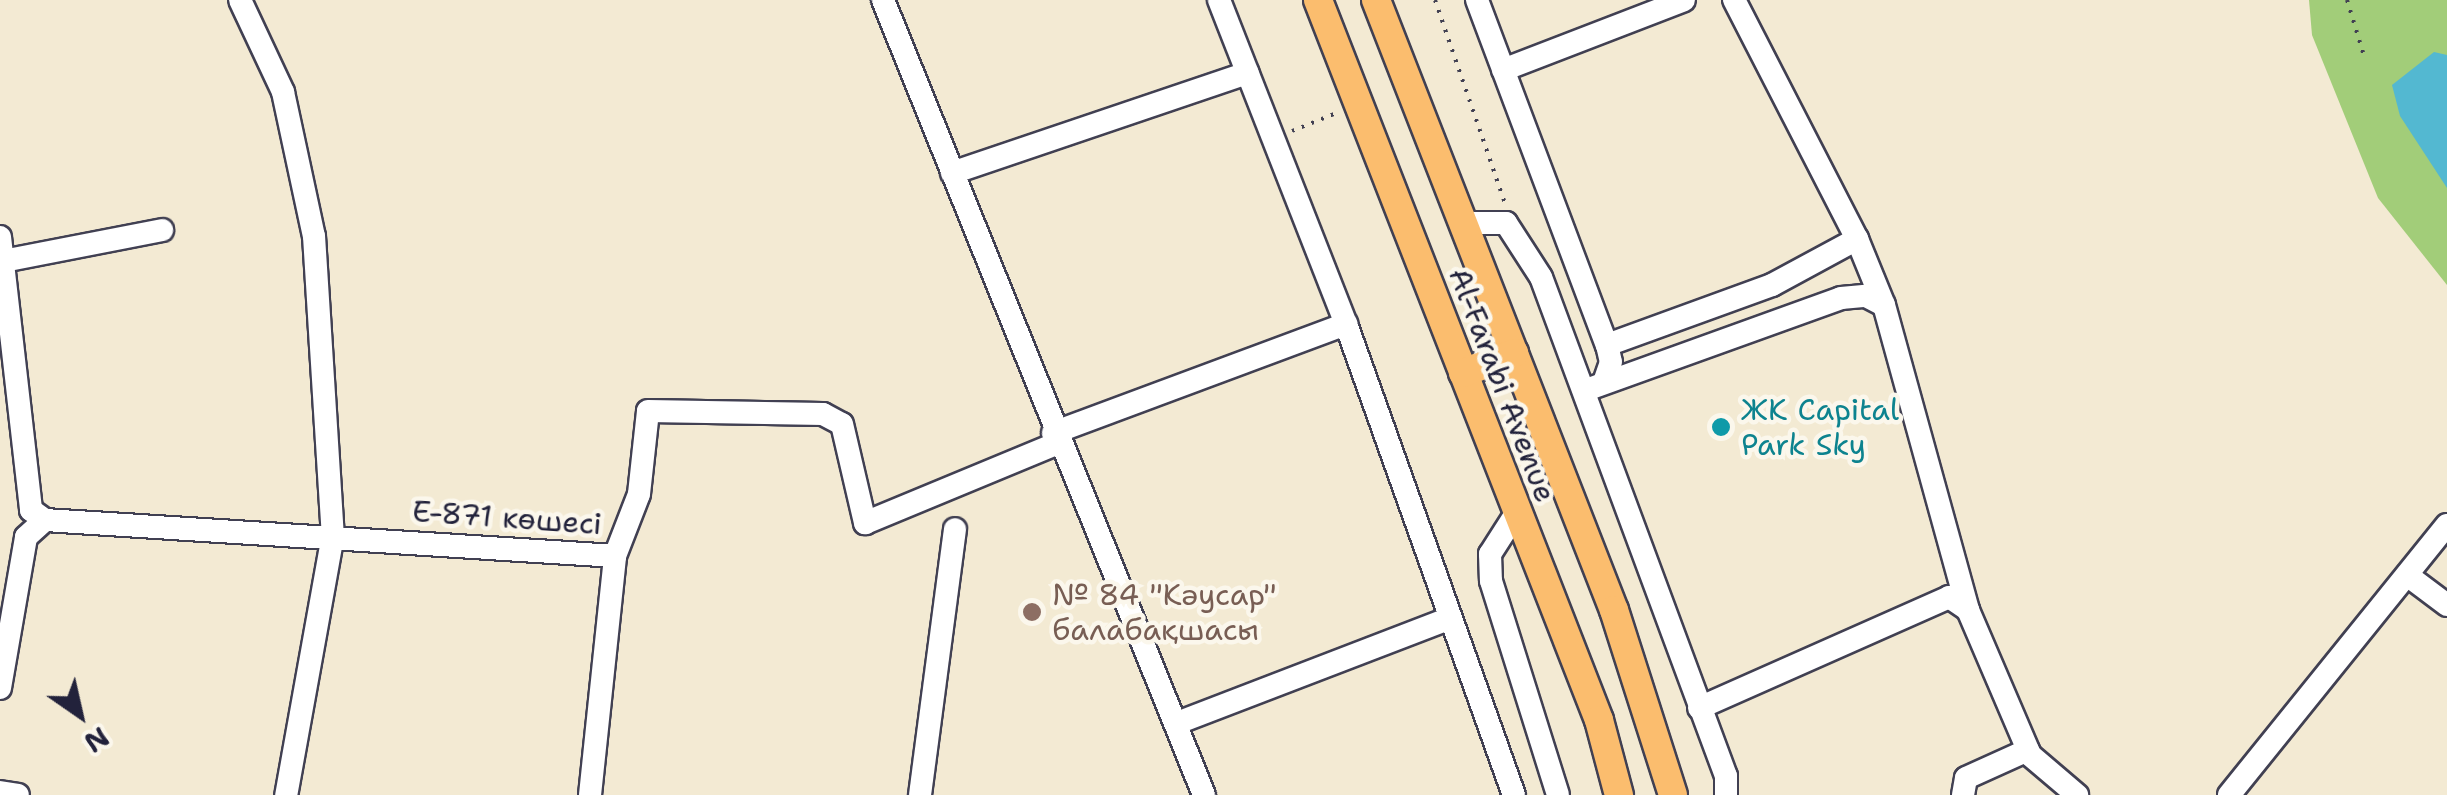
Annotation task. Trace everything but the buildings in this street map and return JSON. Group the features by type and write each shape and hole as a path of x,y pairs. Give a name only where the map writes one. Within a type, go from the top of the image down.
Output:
{"main road":[{"name":"Al-Farabi Avenue","path":"1318,0 1599,720 1619,795"},
{"name":"Al-Farabi Avenue","path":"1376,0 1614,610 1673,795"},
{"path":"1463,373 1514,353"}],"street":[{"path":"240,0 284,92 314,236 332,535 286,795"},
{"path":"883,0 1056,438 1204,795"},
{"path":"1220,0 1346,324 1448,619 1514,795"},
{"path":"1477,0 1611,362 1595,386"},
{"path":"1503,70 1684,0"},
{"path":"1734,0 1857,239 1884,304 1968,610 2028,750 2077,795"},
{"path":"952,172 1248,73"},
{"path":"1464,222 1506,223 1517,236 1595,386 1699,708 1726,776 1726,795"},
{"path":"0,688 26,537 45,520 31,510 4,248 162,230"},
{"path":"1606,346 1772,285 1857,239"},
{"path":"1595,386 1841,298 1866,296 1884,304"},
{"path":"616,556 639,494 648,411 823,414 842,424 865,523 1056,438 1346,324"},
{"path":"1517,512 1490,554 1492,581 1558,795"},
{"name":"Е-871 көшесі","path":"45,520 332,535 616,556 590,795"},
{"path":"2229,795 2447,525"},
{"path":"920,795 955,529"},
{"path":"2407,575 2447,605"},
{"path":"1699,708 1938,601 1949,598 1968,610"},
{"path":"1177,723 1448,619"},
{"path":"1962,795 1966,778 2028,750"},
{"path":"0,792 18,795"}],"path":[{"path":"1434,0 1517,236"},
{"path":"2348,0 2364,56"}],"green space":[{"path":"2309,0 2447,0 2447,285 2378,198 2312,35"}],"water":[{"path":"2434,52 2447,55 2447,188 2400,116 2392,85"}],"place":[{"name":"ЖК Capital Park Sky","path":"1721,427"},
{"name":"№ 84 \"Кәусар\" балабақшасы","path":"1032,612"}]}
